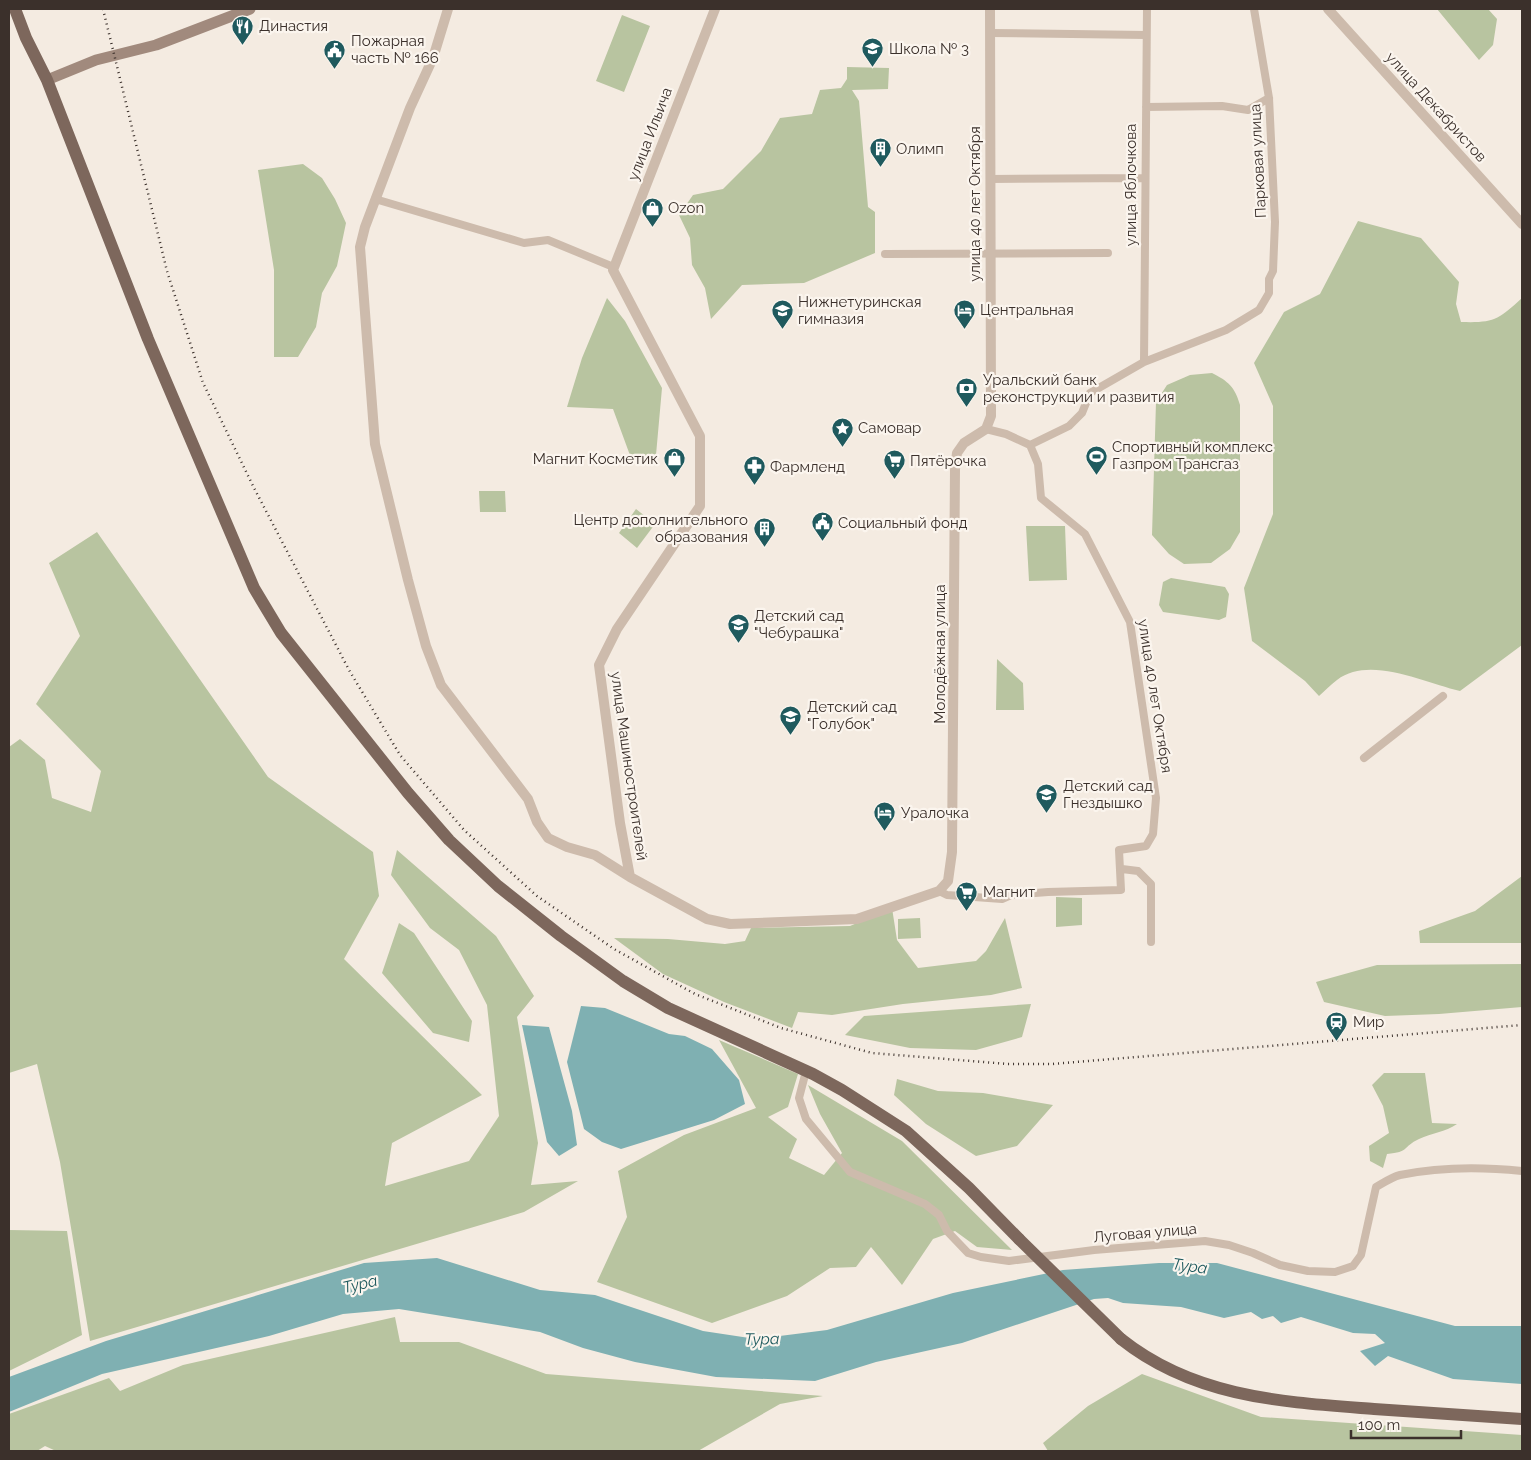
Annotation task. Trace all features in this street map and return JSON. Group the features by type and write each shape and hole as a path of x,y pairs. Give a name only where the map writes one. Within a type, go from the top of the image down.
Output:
{"main road":[{"path":"15,9 26,38 47,80 172,396 254,588 281,633 408,793 449,840 498,886 561,936 623,981 653,999 710,1028 806,1071 842,1090 906,1131 969,1188 1121,1340 1142,1356 1174,1374 1214,1388 1288,1402 1522,1419"},
{"path":"47,80 96,60 156,45 250,9"}],"street":[{"path":"448,9 434,58 410,108 375,199 360,247 375,444 408,580 434,670 450,701 528,799 537,822 548,838 567,847 595,856 630,877"},
{"name":"улица Ильича","path":"613,270 715,9"},
{"name":"улица 40 лет Октября","path":"986,429 991,416 990,9"},
{"name":"улица Яблочкова","path":"1144,362 1147,9"},
{"name":"Парковая улица","path":"1144,362 1226,330 1259,310 1269,293 1269,279 1273,271 1275,222 1269,98 1254,9"},
{"name":"улица Декабристов","path":"1328,9 1522,224"},
{"path":"990,33 1146,34"},
{"path":"1146,107 1222,106 1248,110 1269,98"},
{"path":"990,179 1145,178"},
{"path":"375,199 524,243 548,240 611,266 613,270"},
{"path":"885,254 1108,254"},
{"name":"улица Машиностроителей","path":"613,270 700,436 700,506 618,629 599,665 620,823 630,877 706,919 730,924 857,919 939,891"},
{"path":"986,429 1006,434 1030,445 1069,426 1082,413 1090,393 1144,362"},
{"name":"Молодёжная улица","path":"939,891 948,881 953,842 955,469 957,453 964,443 986,429"},
{"name":"улица 40 лет Октября","path":"1030,445 1038,464 1041,498 1085,534 1130,622 1156,798 1153,834 1146,846 1119,850 1122,869"},
{"path":"1364,758 1443,696"},
{"path":"939,891 947,895 1002,899 1011,895 1048,892 1120,890 1122,869 1138,872 1151,884 1151,942"},
{"name":"Луговая улица","path":"806,1071 799,1098 806,1119 850,1172 925,1204 939,1215 947,1231 968,1252 1009,1261 1094,1250 1204,1241 1230,1245 1280,1265 1308,1271 1335,1272 1353,1266 1361,1255 1376,1187 1399,1176 1432,1172 1495,1168 1522,1172"}],"green space":[{"path":"1437,9 1488,9 1497,19 1493,45 1479,60"},
{"path":"622,15 650,26 624,92 596,81"},
{"path":"847,67 889,68 888,89 852,90 859,101 868,207 875,212 875,253 804,283 742,285 711,319 705,288 692,265 690,238 679,215 693,195 723,189 761,151 780,118 812,114 820,90 841,88 847,79"},
{"path":"303,164 322,178 335,199 346,223 337,266 322,293 316,327 298,357 274,357 274,270 258,170"},
{"path":"1358,221 1421,238 1459,282 1456,304 1461,322 1481,322 1495,319 1522,298 1522,645 1460,691 1397,673 1365,670 1350,673 1337,680 1319,696 1305,681 1252,641 1244,588 1273,514 1273,406 1254,363 1284,312 1320,294"},
{"path":"607,298 625,321 662,388 656,455 641,462 631,458 613,409 567,407 582,358"},
{"path":"1212,373 1230,385 1240,405 1240,532 1230,549 1211,563 1184,564 1169,554 1152,535 1156,402 1167,385 1190,375"},
{"path":"479,491 505,491 506,512 480,512"},
{"path":"636,509 655,524 637,548 619,533"},
{"path":"1026,526 1065,526 1067,580 1029,581"},
{"path":"97,532 268,777 373,852 379,896 344,959 482,1095 392,1143 385,1186 469,1161 499,1116 487,1005 459,950 430,928 391,875 397,850 496,936 534,996 517,1017 538,1143 531,1185 578,1181 524,1212 90,1341 60,1162 37,1064 9,1073 9,747 20,739 45,760 52,798 91,812 101,771 36,704 80,636 49,563"},
{"path":"1171,578 1225,587 1229,594 1226,617 1219,620 1163,612 1159,605 1163,582"},
{"path":"997,659 1023,683 1024,710 996,710"},
{"path":"1522,876 1522,943 1420,943 1419,931 1475,911"},
{"path":"1056,897 1082,898 1082,925 1056,927"},
{"path":"892,908 897,940 918,968 976,961 986,951 1005,918 1022,988 991,995 903,1004 832,1015 798,1012 792,1028 724,1002 663,974 614,938 668,939 725,944 745,941 751,928 850,926"},
{"path":"920,918 921,938 898,939 898,919"},
{"path":"399,923 414,933 472,1021 469,1042 433,1033 382,973"},
{"path":"1522,964 1522,1007 1439,1014 1385,1016 1324,1002 1316,982 1377,965"},
{"path":"1031,1004 1022,1037 976,1050 910,1048 845,1035 864,1016"},
{"path":"719,1040 798,1074 788,1107 768,1117 797,1139 789,1158 824,1175 842,1153 820,1114 808,1085 902,1141 1012,1250 977,1247 955,1231 933,1239 902,1285 871,1247 856,1267 830,1268 787,1296 712,1323 597,1282 627,1217 618,1171 684,1135 756,1108"},
{"path":"1384,1073 1425,1073 1432,1123 1457,1124 1419,1139 1403,1150 1387,1154 1383,1168 1370,1161 1369,1146 1389,1133 1383,1106 1372,1085"},
{"path":"897,1079 938,1091 983,1093 1053,1105 1017,1146 976,1156 926,1124 894,1095"},
{"path":"9,1230 67,1231 82,1335 9,1371"},
{"path":"395,1317 400,1342 459,1342 546,1374 823,1396 780,1404 698,1451 56,1451 45,1446 37,1451 9,1451 9,1414 109,1378 120,1391 183,1365"},
{"path":"1142,1374 1261,1417 1522,1435 1522,1451 1048,1451 1043,1443 1088,1406"}],"water":[{"path":"581,1006 605,1008 669,1034 685,1036 712,1049 739,1080 745,1104 714,1120 621,1149 602,1142 584,1129 567,1062"},
{"path":"522,1025 549,1027 572,1111 577,1145 559,1156 547,1142"},
{"name":"Тура","path":"437,1258 540,1290 595,1295 703,1331 756,1339 827,1330 953,1293 1063,1270 1159,1263 1217,1263 1455,1326 1522,1326 1522,1384 1453,1379 1388,1356 1375,1366 1360,1351 1385,1343 1375,1334 1353,1333 1301,1317 1281,1323 1273,1316 1262,1319 1251,1312 1224,1318 1181,1307 1123,1303 1108,1298 1094,1299 962,1343 876,1362 815,1381 716,1377 635,1362 583,1348 540,1332 399,1309 343,1314 269,1336 102,1374 9,1412 9,1377 106,1341 364,1263"}],"railway":[{"path":"103,9 167,271 203,383 253,486 349,670 400,755 464,830 537,896 614,949 695,994 781,1028 872,1053 1008,1064 1052,1064 1522,1025"}],"place":[{"name":"Династия","path":"243,45"},
{"name":"Школа № 3","path":"873,68"},
{"name":"Пожарная часть № 166","path":"335,69"},
{"name":"Олимп","path":"880,168"},
{"name":"Ozon","path":"652,227"},
{"name":"Центральная","path":"964,329"},
{"name":"Нижнетуринская гимназия","path":"782,330"},
{"name":"Уральский банк реконструкции и развития","path":"967,408"},
{"name":"Самовар","path":"842,447"},
{"name":"Спортивный комплекс Газпром Трансгаз","path":"1096,475"},
{"name":"Магнит Косметик","path":"674,478"},
{"name":"Пятёрочка","path":"894,480"},
{"name":"Фармленд","path":"754,486"},
{"name":"Социальный фонд","path":"822,542"},
{"name":"Центр дополнительного образования","path":"764,548"},
{"name":"Детский сад \"Чебурашка\"","path":"738,644"},
{"name":"Детский сад \"Голубок\"","path":"791,735"},
{"name":"Детский сад Гнездышко","path":"1047,814"},
{"name":"Уралочка","path":"885,832"},
{"name":"Магнит","path":"967,911"},
{"name":"Мир","path":"1337,1041"}]}
